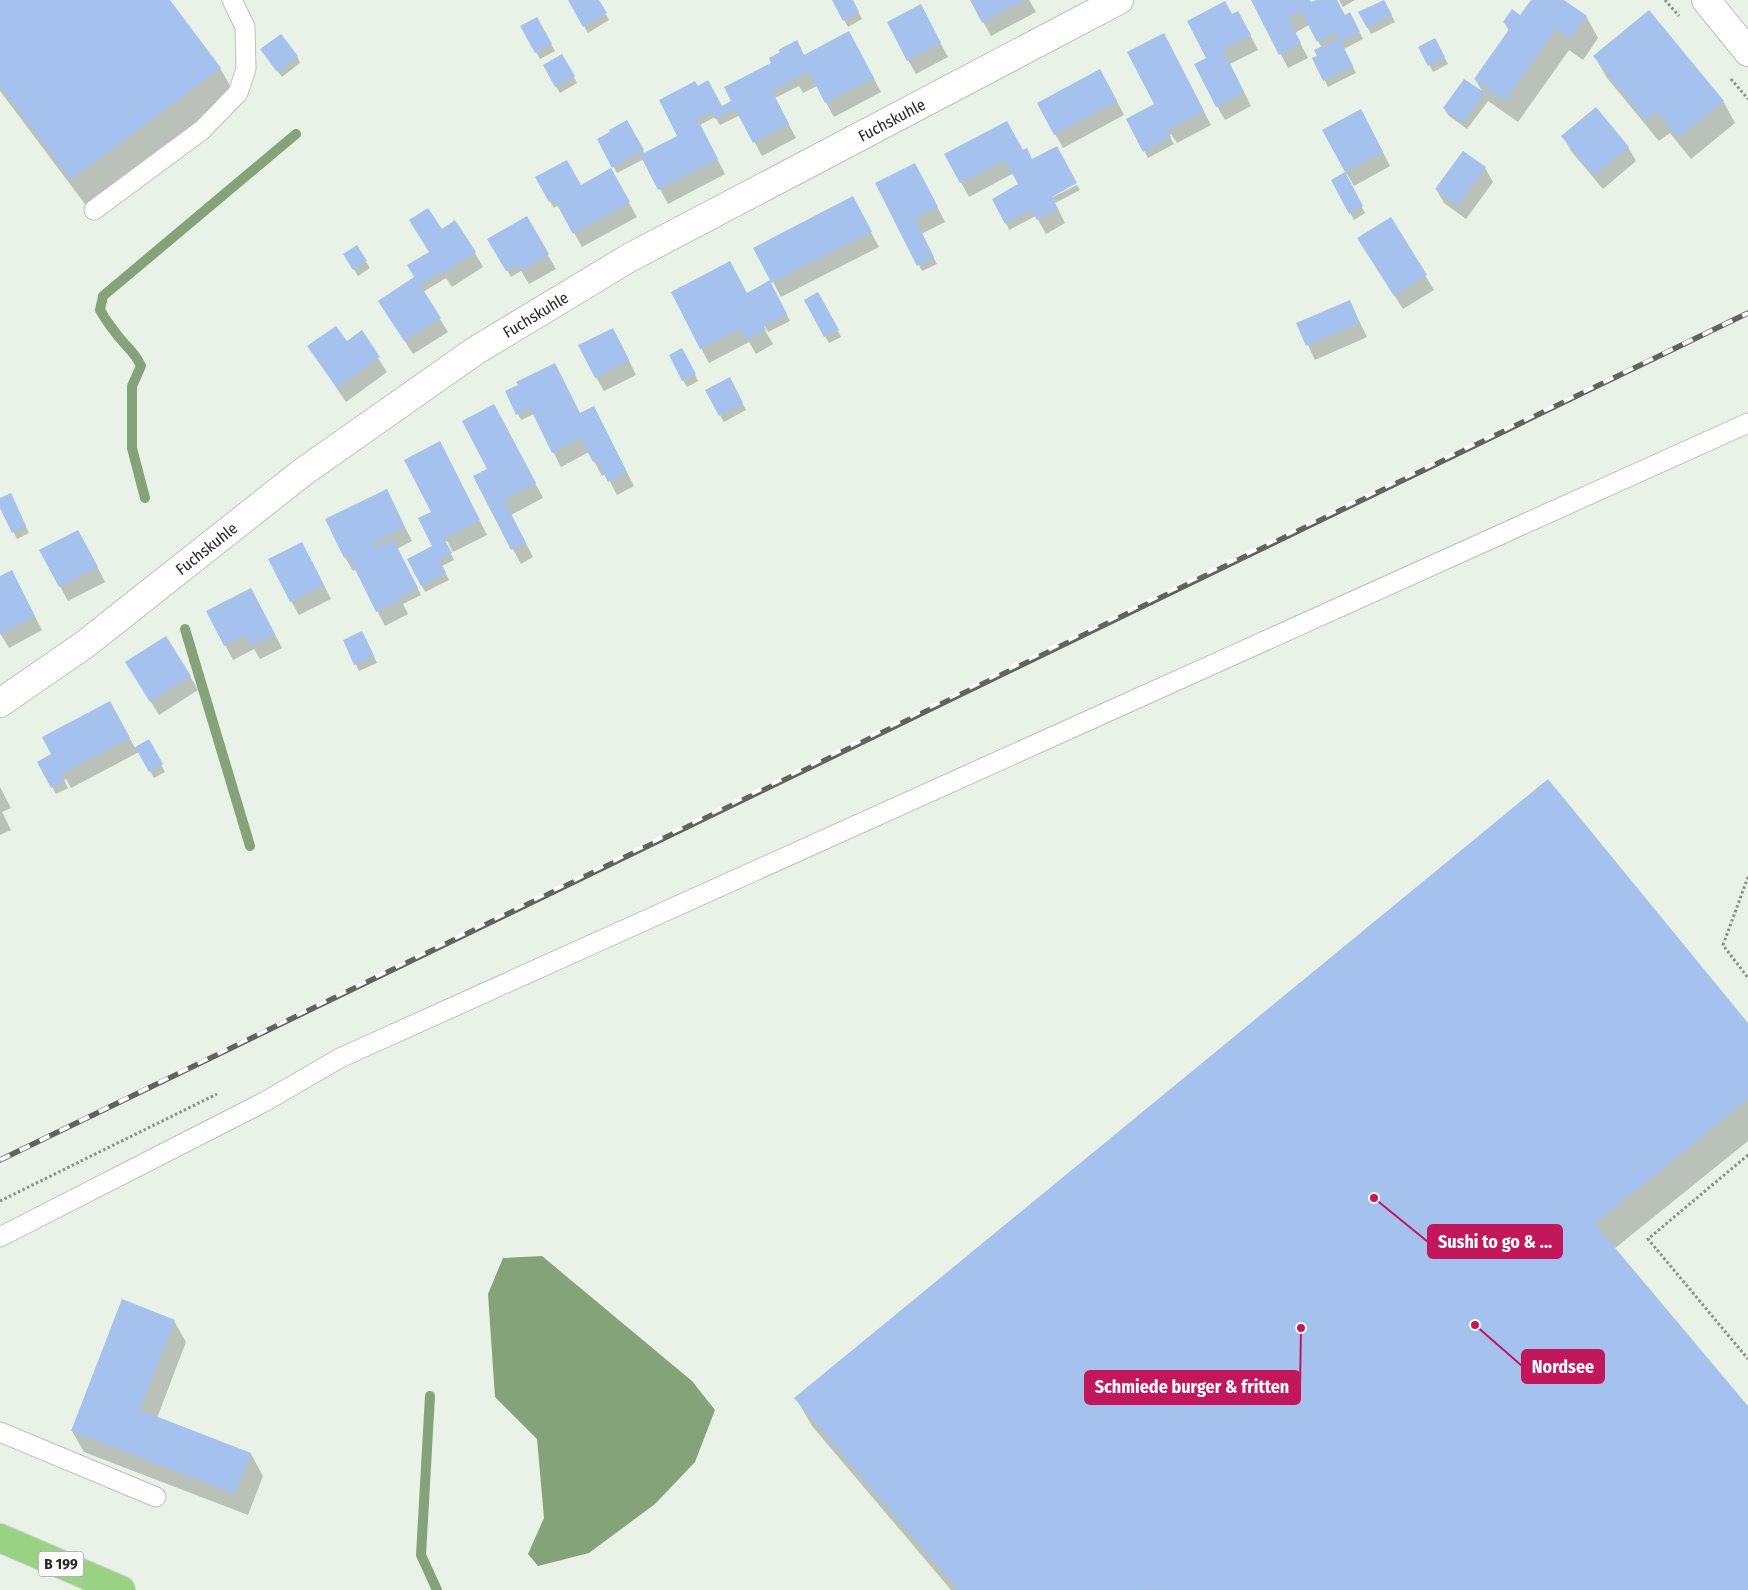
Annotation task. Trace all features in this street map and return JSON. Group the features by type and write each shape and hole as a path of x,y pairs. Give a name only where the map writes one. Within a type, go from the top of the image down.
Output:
{"highway":[{"name":"B 199","path":"0,1538 121,1590"}],"street":[{"name":"Fuchskuhle","path":"0,703 84,645 302,472 475,351 629,258 1119,0"},
{"path":"1706,0 1748,52"}],"lane":[{"path":"94,210 202,130 238,93 246,69 245,27 232,0"},
{"path":"0,1237 266,1101 340,1058 1748,423"},
{"path":"0,1432 156,1497"}],"path":[{"path":"1748,877 1723,945 1748,978"},
{"path":"1748,1155 1648,1239 1748,1359"}],"shaded area":[{"path":"542,1256 692,1381 715,1410 695,1462 655,1504 589,1553 538,1566 528,1554 544,1518 537,1439 495,1397 488,1294 503,1258"}],"building":[{"path":"0,0 170,0 221,68 71,180 0,86"},
{"path":"568,0 599,0 607,13 583,27"},
{"path":"832,0 853,0 859,12 843,21"},
{"path":"970,0 1024,0 982,23"},
{"path":"1251,0 1310,0 1311,2 1316,0 1337,0 1345,15 1350,12 1360,32 1341,42 1353,66 1323,81 1312,58 1317,56 1314,50 1339,38 1336,32 1317,42 1301,11 1288,18 1301,43 1279,55"},
{"path":"1384,0 1392,15 1367,28 1358,12"},
{"path":"1531,0 1564,0 1587,16 1570,39 1556,29 1505,101 1474,79 1510,28 1503,22 1512,9 1520,15"},
{"path":"1225,1 1232,14 1238,11 1251,35 1223,50 1244,92 1216,107 1194,64 1206,58 1187,21"},
{"path":"921,4 941,43 907,61 887,22"},
{"path":"1649,10 1724,101 1678,138 1657,112 1646,121 1593,56"},
{"path":"537,17 552,44 535,53 520,26"},
{"path":"849,31 874,78 825,103 809,72 772,91 789,124 753,143 735,109 715,119 711,111 697,118 718,159 658,190 640,155 677,136 659,100 695,81 698,86 708,80 722,106 731,101 724,87 771,63 769,58 780,52 778,50 797,40 804,55"},
{"path":"1164,33 1204,111 1167,130 1171,137 1143,152 1126,119 1154,104 1127,52"},
{"path":"281,34 298,56 277,72 260,49"},
{"path":"1435,38 1445,57 1428,66 1418,47"},
{"path":"562,54 575,76 555,87 543,65"},
{"path":"1100,69 1117,101 1054,135 1037,103"},
{"path":"1464,79 1485,93 1463,123 1443,108"},
{"path":"1596,107 1629,147 1594,176 1561,136"},
{"path":"1361,109 1383,152 1345,172 1322,130"},
{"path":"627,120 644,150 612,168 597,139"},
{"path":"1007,121 1023,150 1027,148 1032,159 1057,146 1077,183 1052,197 1058,209 1037,220 1031,210 1005,224 992,199 1018,184 1005,160 960,183 944,154"},
{"path":"1463,151 1486,167 1457,206 1435,189"},
{"path":"567,160 581,185 611,168 630,202 573,234 554,199 549,202 535,177"},
{"path":"915,163 938,207 915,219 934,257 917,266 875,183"},
{"path":"1345,172 1363,206 1349,214 1331,180"},
{"path":"853,196 872,232 771,283 787,314 764,326 766,330 746,340 740,329 700,349 671,292 730,261 747,293 770,280 753,248"},
{"path":"428,208 442,229 455,220 476,252 420,285 441,318 404,341 378,301 414,277 407,265 429,252 409,220"},
{"path":"527,216 549,254 520,271 516,265 506,271 487,239"},
{"path":"1391,217 1427,275 1394,296 1357,238"},
{"path":"357,245 367,261 353,270 343,254"},
{"path":"818,292 839,330 824,337 804,300"},
{"path":"1350,300 1360,323 1306,346 1296,323"},
{"path":"336,326 347,341 362,330 380,357 337,388 307,346"},
{"path":"613,328 629,360 595,378 578,345"},
{"path":"682,348 696,374 682,381 669,355"},
{"path":"555,363 580,413 594,406 627,472 608,482 597,460 593,462 581,439 552,453 530,408 516,415 505,391 518,385 516,382"},
{"path":"730,377 743,403 719,416 705,390"},
{"path":"494,404 536,483 504,500 526,543 511,550 473,476 487,469 462,421"},
{"path":"440,441 480,520 444,539 452,553 439,559 446,573 421,586 407,559 432,546 418,518 431,512 404,460"},
{"path":"387,489 405,527 373,543 375,548 393,539 418,588 400,597 401,600 376,612 348,555 344,558 325,519"},
{"path":"11,493 26,526 12,533 0,508 0,498"},
{"path":"78,530 98,567 59,587 39,550"},
{"path":"302,542 324,585 290,602 268,559"},
{"path":"12,570 35,616 0,634 0,576"},
{"path":"251,588 275,634 251,646 246,635 224,646 206,611"},
{"path":"362,631 374,656 354,665 343,640"},
{"path":"166,636 191,676 150,702 125,662"},
{"path":"110,701 130,738 62,774 65,781 51,788 37,762 51,754 42,737"},
{"path":"149,739 163,764 149,772 135,747"},
{"path":"1548,779 1748,1023 1748,1099 1595,1224 1748,1406 1748,1590 1152,1590 1150,1588 1147,1590 958,1590 794,1398"},
{"path":"122,1299 175,1320 140,1410 251,1453 235,1494 71,1431"}],"waterway":[{"path":"145,498 132,448 132,386 141,366 136,356 114,331 100,310 103,296 296,134"},
{"path":"185,629 250,846"},
{"path":"430,1396 421,1555 437,1590"}],"railway":[{"path":"0,1160 1092,629 1748,313"}],"place":[{"name":"Sushi to go & ...","path":"1374,1198"},
{"name":"Nordsee","path":"1475,1325"},
{"name":"Schmiede burger & fritten","path":"1301,1328"}]}
